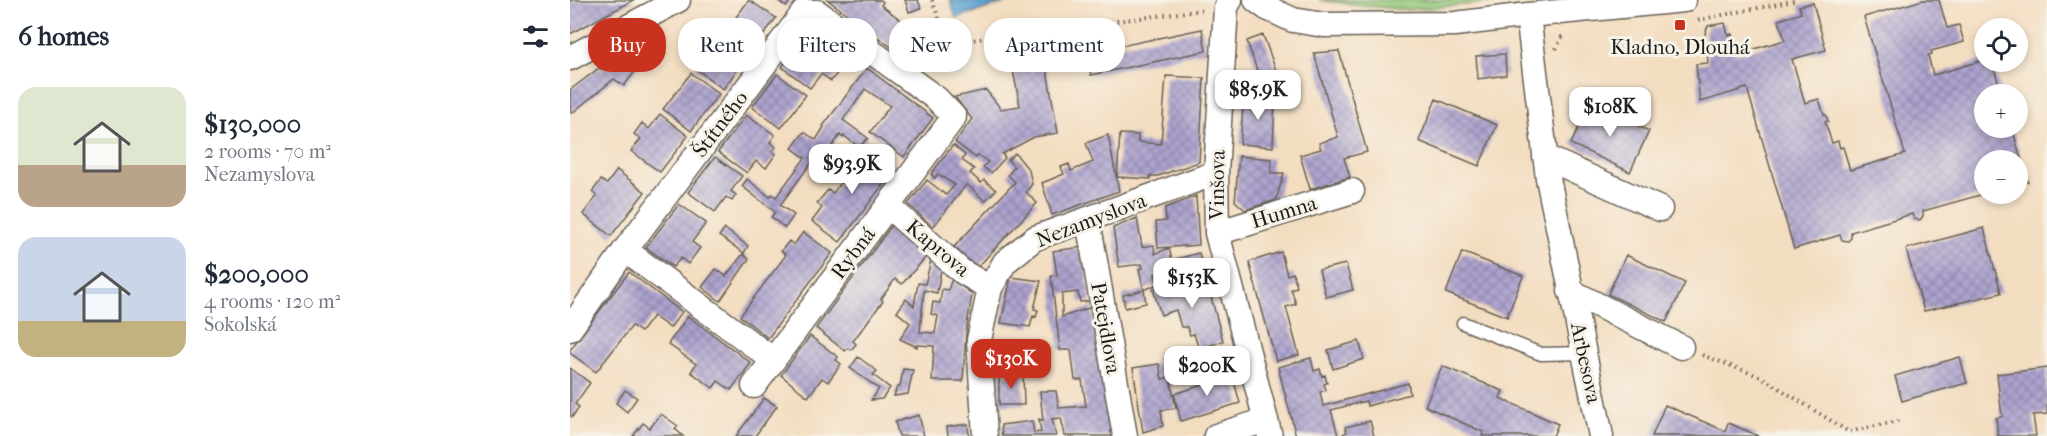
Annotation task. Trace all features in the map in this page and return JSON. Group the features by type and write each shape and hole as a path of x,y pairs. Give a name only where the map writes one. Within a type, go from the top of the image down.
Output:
{"street":[{"path":"570,58 678,0"},
{"path":"1256,0 1267,8 1293,20 1324,25 1455,24 1528,15 1687,11"},
{"name":"Vinšova","path":"1228,4 1216,173 1217,233 1268,428"},
{"name":"Štítného","path":"570,329 625,250 804,12 817,12 937,99 954,117"},
{"name":"Arbesova","path":"1528,15 1545,157 1570,291 1601,436"},
{"name":"Rybná","path":"754,386 954,117"},
{"path":"1545,157 1660,209"},
{"name":"Nezamyslova","path":"985,436 979,340 990,288 1005,262 1035,238 1216,173"},
{"name":"Humna","path":"1217,233 1352,191"},
{"name":"Kaprova","path":"888,206 961,271 990,288"},
{"name":"Patejdlova","path":"1088,220 1125,436"},
{"path":"625,250 772,359"},
{"name":"Arbesova","path":"1570,291 1681,347"},
{"path":"1216,436 1268,428"}],"lane":[{"path":"1463,323 1540,354 1584,353"}],"path":[{"path":"932,0 948,43 1228,4"},
{"path":"1687,11 1798,0"},
{"path":"1553,53 1562,38 1574,36"},
{"path":"1681,347 1761,377 1849,432 1902,420"}],"green space":[{"path":"1319,0 1520,0 1406,10"}],"water":[{"path":"950,0 1014,0 956,18"}],"building":[{"path":"570,0 634,0 600,18 588,18 588,24 570,34"},
{"path":"749,0 776,18 765,33 765,18 736,18"},
{"path":"777,0 791,0 786,7"},
{"path":"828,0 881,0 883,2 881,5 898,18 889,18 889,45 877,36 877,18 852,18"},
{"path":"905,0 918,0 921,8 909,12"},
{"path":"1923,0 1939,0 1947,28 1959,25 1964,42 1931,51 1932,54 1928,55 1933,75 1974,63 1974,72 1995,72 1999,84 1974,84 1974,138 2015,138 2019,150 1974,150 1974,197 1923,211 1920,220 1914,219 1912,214 1851,232 1851,238 1848,241 1842,240 1840,235 1794,249 1747,88 1700,102 1696,64 1708,63 1705,33 1708,26 1725,23 1728,35 1732,34 1737,54 1785,40 1779,20 1801,13 1799,6 1813,3 1826,50 1792,59 1805,103 1819,99 1828,121 1825,122 1832,143 1838,141 1840,148 1843,147 1850,170 1905,154 1864,17"},
{"path":"1202,29 1206,51 1125,68 1125,45"},
{"path":"1263,35 1278,76 1261,82 1247,41"},
{"path":"1339,51 1367,152 1344,158 1350,177 1310,189 1300,155 1321,149 1319,143 1338,137 1314,53"},
{"path":"1505,54 1506,75 1478,79 1476,56"},
{"path":"594,72 634,72 624,86 614,79 572,113 570,111 570,90"},
{"path":"700,72 736,72 723,89"},
{"path":"789,72 838,72 831,81 821,74 810,88"},
{"path":"864,72 872,72 933,118 904,157 870,132 890,106 865,89 843,120 868,138 859,147 840,135 830,149 834,152 826,164 838,172 834,179 812,162 780,205 794,215 785,228 771,217 775,212 742,186 747,179 770,197 772,194 776,197 805,158 792,148 804,132 816,140 823,126"},
{"path":"1013,72 1047,72 1058,133 1034,137 1002,154 1005,158 991,173 983,167 988,162 978,155 976,158 955,142 972,119 955,97 986,90 1001,109 1020,106"},
{"path":"691,73 719,94 691,131 663,109"},
{"path":"777,74 806,95 781,128 752,107"},
{"path":"1166,76 1204,78 1199,162 1158,176 1150,176 1150,179 1117,177 1120,134 1138,135 1138,142 1161,144"},
{"path":"1244,95 1275,98 1273,147 1240,144"},
{"path":"1436,99 1497,125 1479,166 1419,141"},
{"path":"1590,104 1649,131 1630,172 1571,144"},
{"path":"660,114 688,136 660,172 631,151 641,139 634,134 642,123 649,129"},
{"path":"746,115 775,135 770,142 776,147 772,151 776,154 766,168 756,161 747,173 718,152"},
{"path":"1108,135 1119,191 1052,215 1042,183 1064,174 1061,167 1069,164 1071,171 1093,162 1086,143"},
{"path":"953,145 965,155 962,160 974,169 970,173 981,183 984,180 996,190 985,201 967,184 933,227 908,204 927,180 946,195 955,185 938,174 935,178 931,174"},
{"path":"867,148 894,170 840,242 812,221 822,208 817,203 828,190 833,193"},
{"path":"1015,153 1029,170 1032,184 1026,192 1037,203 977,268 954,247 1015,182 1008,175 1014,167 1008,160"},
{"path":"1239,156 1272,159 1271,173 1284,173 1276,200 1245,210 1235,201"},
{"path":"715,157 742,176 731,191 736,195 732,201 726,197 715,212 688,192"},
{"path":"617,170 645,192 611,236 583,214 597,196 592,192 601,180 607,184"},
{"path":"1196,196 1199,245 1158,248 1156,222 1166,221 1165,208"},
{"path":"679,204 706,223 692,242 700,248 688,264 681,258 673,267 646,247"},
{"path":"1137,218 1142,247 1154,245 1155,254 1169,248 1172,260 1199,253 1201,261 1155,274 1158,284 1144,290 1139,269 1143,268 1142,264 1119,267 1113,228"},
{"path":"892,225 926,257 902,284 895,279 881,299 883,301 853,341 856,344 851,350 848,348 845,351 816,328"},
{"path":"1984,228 2001,293 1924,311 1906,249"},
{"path":"725,229 748,246 744,253 719,236"},
{"path":"803,232 832,253 768,338 740,316 786,255 781,251 789,241 794,245"},
{"path":"1083,247 1091,301 1080,302 1078,292 1062,294 1062,317 1092,307 1112,436 1065,436 1061,418 1052,419 1056,436 1002,436 1001,425 1032,421 1034,433 1041,432 1039,419 1043,421 1040,391 1056,391 1059,408 1086,406 1082,380 1075,380 1071,350 1060,350 1051,276 1057,275 1053,251"},
{"path":"1281,252 1287,275 1293,273 1297,287 1291,289 1296,304 1286,307 1299,355 1276,361 1249,262"},
{"path":"1462,252 1523,276 1507,317 1446,293"},
{"path":"743,254 749,259 720,301 702,287 716,269 726,276"},
{"path":"1626,255 1685,283 1666,322 1608,294"},
{"path":"931,260 941,270 937,293 924,290 920,332 935,333 938,316 931,314 933,302 940,303 942,289 948,290 952,279 972,294 966,332 963,381 932,381 934,346 917,345 917,347 900,339 910,323 897,312 906,299 914,306 918,283 925,284"},
{"path":"1346,264 1353,290 1326,297 1319,270"},
{"path":"629,272 682,312 670,328 653,316 641,332 632,326 596,372 570,353 570,350"},
{"path":"1205,275 1223,341 1199,349 1194,334 1190,335 1187,327 1181,327 1176,310 1161,315 1153,289"},
{"path":"1011,277 1041,281 1034,309 1038,310 1036,317 1033,316 1030,327 1001,323"},
{"path":"1144,290 1146,303 1125,308 1123,295"},
{"path":"688,316 751,363 731,390 718,381 713,388 691,372 696,364 668,344"},
{"path":"810,336 838,357 836,360 841,364 828,382 822,378 808,397 781,375"},
{"path":"1359,341 1364,359 1333,369 1328,350"},
{"path":"998,344 1030,345 1030,360 1021,361 1021,370 999,370"},
{"path":"858,357 877,371 873,375 890,388 882,399 871,400 879,389 850,368"},
{"path":"1199,357 1203,371 1195,373 1194,368 1169,377 1167,366"},
{"path":"1960,357 1967,383 1902,401 1895,376"},
{"path":"1311,358 1314,371 1320,369 1327,383 1324,384 1326,390 1320,392 1323,406 1408,383 1410,394 1367,406 1366,401 1331,410 1338,435 1296,436 1278,367"},
{"path":"1159,364 1162,379 1170,377 1176,408 1161,410 1163,426 1143,432 1133,368"},
{"path":"1442,366 1503,391 1500,398 1558,424 1553,436 1482,436 1483,432 1425,406"},
{"path":"570,368 590,383 575,404 579,407 572,417 570,415"},
{"path":"2047,368 2047,414 2033,415 2036,436 1998,436 1996,418 2002,417 1997,374"},
{"path":"903,369 913,370 908,394 894,396 897,387 900,387"},
{"path":"1215,373 1216,379 1232,374 1240,403 1181,421 1174,394 1206,384 1204,376"},
{"path":"1023,374 1024,405 999,405 999,375"},
{"path":"625,390 637,398 627,412 616,403"},
{"path":"764,398 777,406 755,436 736,436"},
{"path":"1665,405 1725,431 1728,423 1759,436 1652,436"},
{"path":"661,414 678,426 675,429 683,436 633,436 643,423 650,428"},
{"path":"919,415 924,436 899,436 895,422"},
{"path":"1370,421 1374,436 1344,436 1343,434 1347,432 1345,427"},
{"path":"968,424 969,436 948,436 947,427"}],"place":[{"name":"Kladno, Dlouhá","path":"1680,25"}]}
